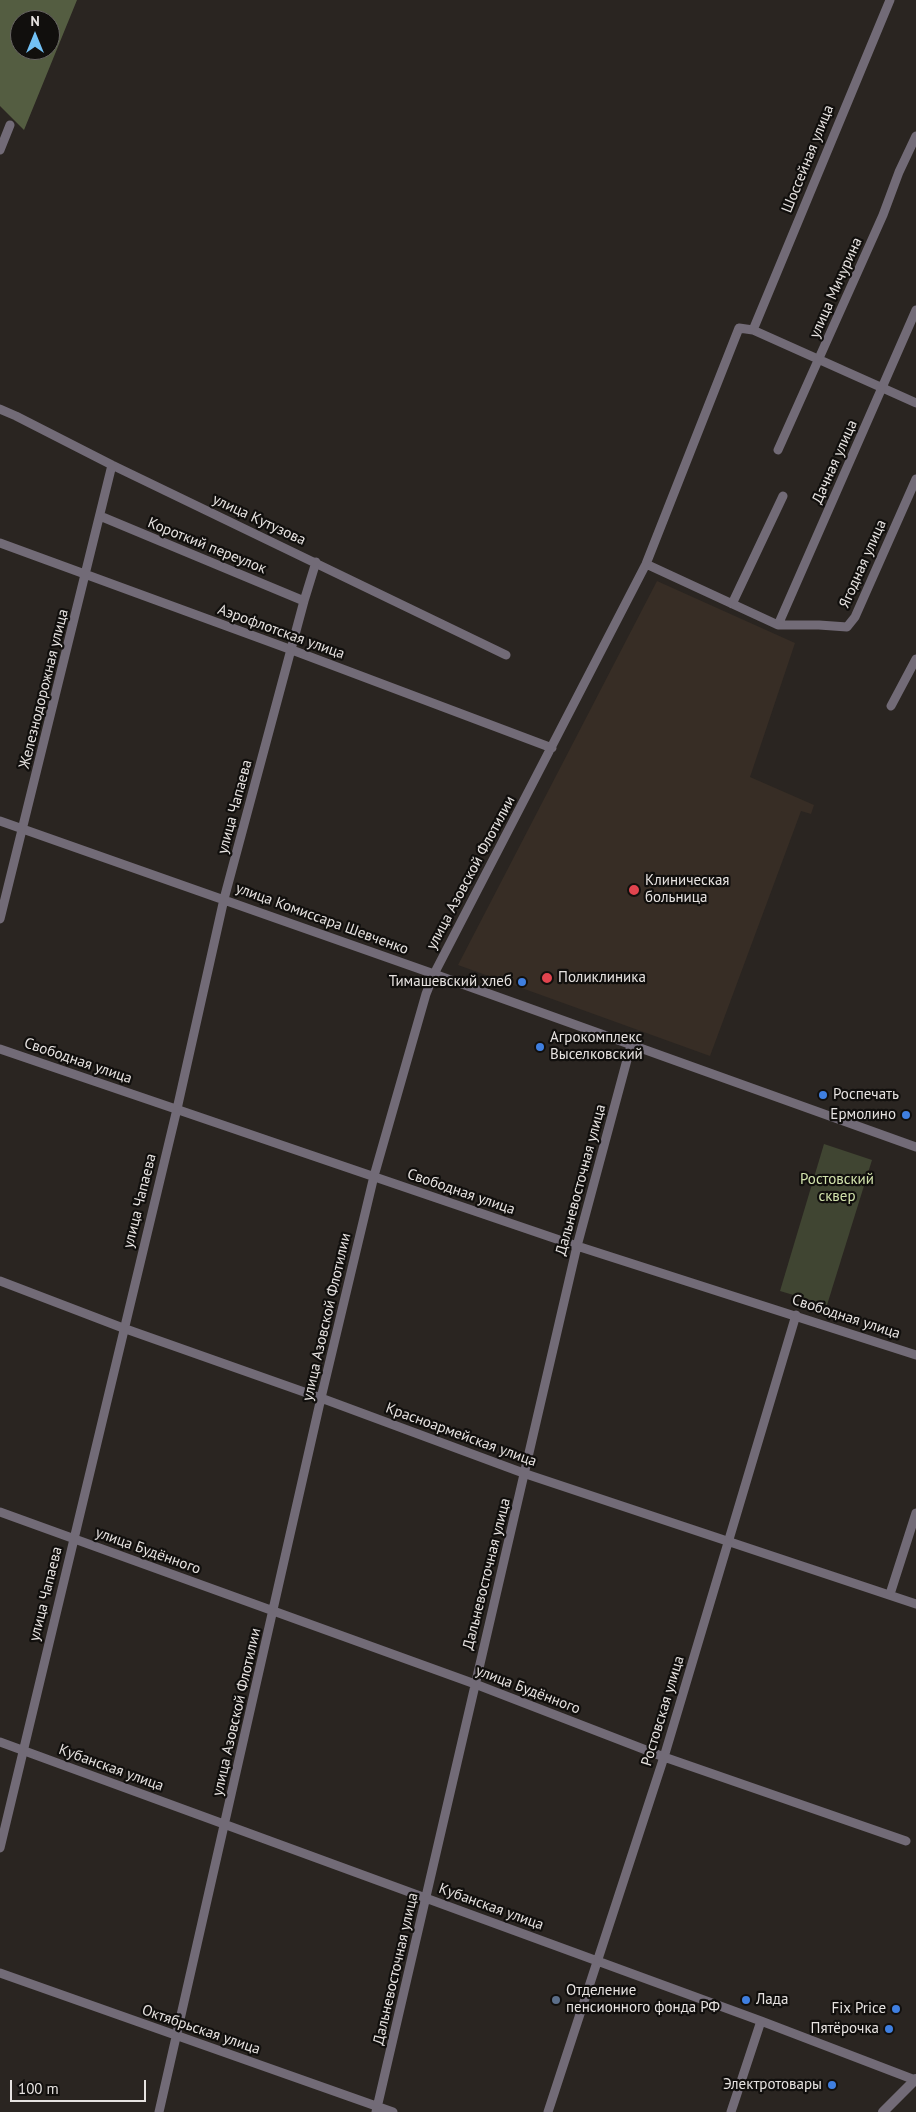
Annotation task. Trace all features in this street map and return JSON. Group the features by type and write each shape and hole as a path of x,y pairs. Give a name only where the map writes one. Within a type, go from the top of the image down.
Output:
{"street":[{"name":"Шоссейная улица","path":"753,330 890,0"},
{"path":"0,150 10,125"},
{"name":"улица Мичурина","path":"778,450 916,136"},
{"name":"Дачная улица","path":"778,625 916,310"},
{"path":"644,568 739,328 753,330 916,402"},
{"name":"улица Кутузова","path":"0,409 506,655"},
{"name":"Железнодорожная улица","path":"0,918 112,465"},
{"name":"Ягодная улица","path":"644,568 778,625 819,624 848,627 855,616 916,479"},
{"path":"732,604 783,496"},
{"name":"Короткий переулок","path":"100,516 304,600"},
{"name":"Аэрофлотская улица","path":"0,544 292,650 552,748"},
{"name":"улица Чапаева","path":"0,1848 123,1328 177,1109 224,899 304,600 316,562"},
{"name":"улица Азовской Флотилии","path":"159,2112 274,1612 321,1398 374,1176 426,994 434,974 644,568"},
{"path":"891,706 916,659"},
{"name":"улица Комиссара Шевченко","path":"0,821 224,899 916,1147"},
{"name":"Дальневосточная улица","path":"377,2109 427,1899 474,1684 526,1474 577,1246 631,1044"},
{"name":"Свободная улица","path":"0,1049 577,1246 916,1355"},
{"name":"Красноармейская улица","path":"0,1281 123,1328 321,1398 526,1474 916,1604"},
{"name":"Ростовская улица","path":"548,2112 664,1757 796,1315"},
{"name":"улица Будённого","path":"0,1512 474,1684 664,1757 906,1841"},
{"path":"890,1594 916,1512"},
{"name":"Кубанская улица","path":"0,1742 761,2021 916,2081"},
{"name":"Октябрьская улица","path":"0,1973 377,2109 393,2112"},
{"path":"730,2112 761,2021"},
{"path":"882,2112 916,2081"}],"shaded area":[{"name":"Клиническая больница","path":"657,581 795,643 750,777 814,805 811,814 801,811 710,1056 458,965"}],"green space":[{"path":"0,0 77,0 60,42 60,10 10,10 10,60 53,60 24,130 0,106"},
{"name":"Ростовский сквер","path":"824,1144 872,1160 827,1305 780,1291"}],"place":[{"name":"Клиническая больница","path":"634,890"},
{"name":"Поликлиника","path":"547,978"},
{"name":"Тимашевский хлеб","path":"522,982"},
{"name":"Агрокомплекс Выселковский","path":"540,1047"},
{"name":"Роспечать","path":"823,1095"},
{"name":"Ермолино","path":"906,1115"},
{"name":"Отделение пенсионного фонда РФ","path":"556,2000"},
{"name":"Лада","path":"746,2000"},
{"name":"Fix Price","path":"896,2009"},
{"name":"Пятёрочка","path":"889,2029"},
{"name":"Электротовары","path":"832,2085"}]}
